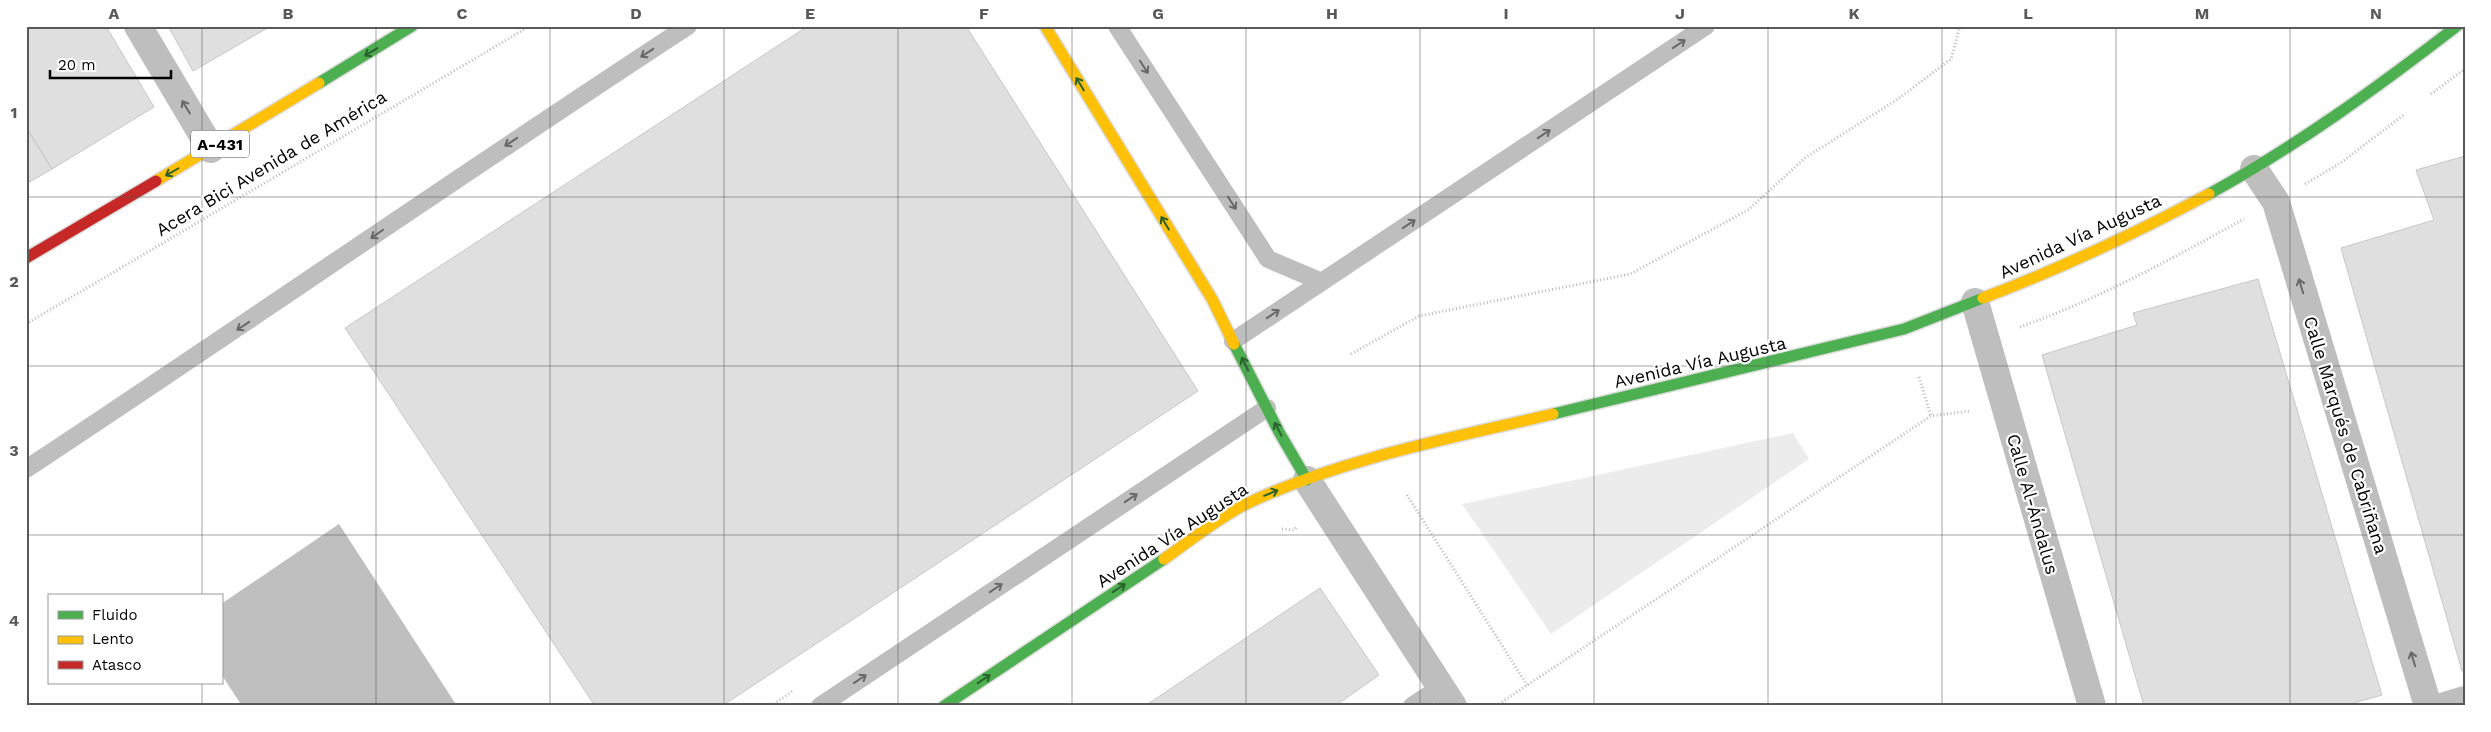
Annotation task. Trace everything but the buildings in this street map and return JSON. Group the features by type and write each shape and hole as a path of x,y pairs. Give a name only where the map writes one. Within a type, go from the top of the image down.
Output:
{"main road":[{"name":"A-431","path":"26,258 211,149 412,26"},
{"path":"1045,26 1212,299 1306,480"},
{"name":"Avenida Vía Augusta","path":"944,706 1245,504 1306,480 1386,454 1787,359 1904,329 1975,302 2070,264 2149,226 2254,169 2385,82 2457,26"}],"street":[{"path":"138,26 211,149"},
{"name":"Calle Marqués de Cabriñana","path":"2254,169 2276,202 2428,706"},
{"name":"Calle Al-Ándalus","path":"1975,302 2092,706"},
{"path":"1306,480 1447,696"},
{"path":"2446,706 2465,700"}],"lane":[{"path":"26,470 281,300 492,154 688,26"},
{"path":"1117,26 1268,259 1322,282"},
{"path":"1233,341 1706,26"},
{"path":"820,706 1267,408"},
{"path":"1412,706 1447,696"}],"path":[{"name":"Acera Bici Avenida de América","path":"26,324 530,26"},
{"path":"1351,354 1420,316 1630,274 1748,210 1805,158 1898,99 1951,59 1960,26"},
{"path":"1919,377 1931,416"},
{"path":"1496,706 1931,416 2005,406"},
{"path":"1407,496 1527,685"}],"shaded area":[{"path":"1793,433 1809,459 1551,634 1462,504"},
{"path":"339,524 457,706 242,706 222,676 222,603"}],"traffic: fast":[{"path":"319,83 412,26"},
{"path":"2209,194 2242,176 2305,136 2457,26"},
{"path":"1553,414 1904,329 1983,298"},
{"path":"1234,344 1279,432 1307,480"},
{"path":"944,706 1164,559"}],"traffic: slow":[{"path":"1045,26 1212,299 1234,344"},
{"path":"156,181 319,83"},
{"path":"1983,298 2098,250 2209,194"},
{"path":"1164,559 1226,515 1246,504 1319,474 1397,451 1553,414"}],"traffic: jam":[{"path":"26,258 156,181"}]}
